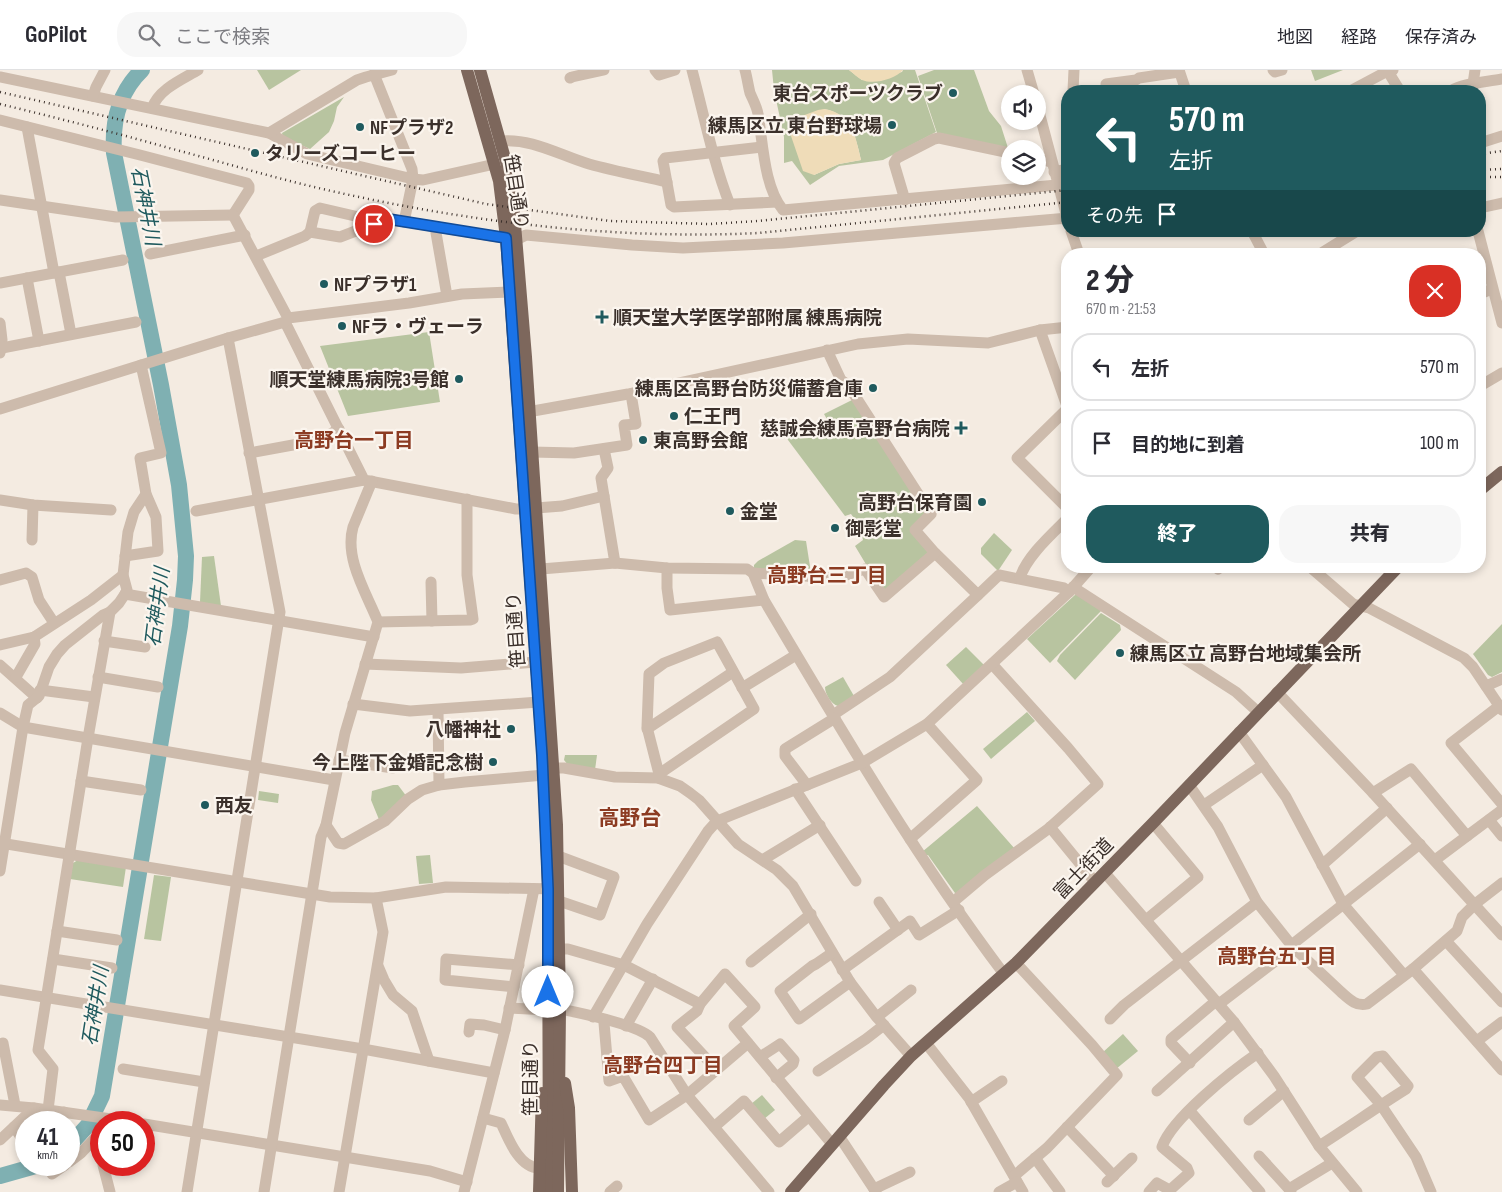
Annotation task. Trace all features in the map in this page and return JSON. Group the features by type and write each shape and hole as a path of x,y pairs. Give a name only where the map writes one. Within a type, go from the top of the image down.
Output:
{"main road":[{"name":"笹目通り","path":"467,70 495,164 512,238 530,508 536,662 539,702 558,856 555,893 554,1010 558,1192"},
{"name":"笹目通り","path":"480,70 514,200 509,292 524,413 532,452 530,508 541,569 548,772 559,949 554,1010"},
{"path":"1486,485 1502,472"},
{"name":"富士街道","path":"791,1192 912,1056 1016,964 1391,573"},
{"name":"笹目通り","path":"549,1192 554,1043"},
{"path":"539,1192 541,1100 554,1043"},
{"path":"554,1043 569,1108 572,1192"}],"street":[{"path":"93,96 106,70"},
{"path":"152,108 162,93 198,70"},
{"path":"269,133 357,80 392,70"},
{"path":"570,78 604,70"},
{"path":"655,70 659,75 675,70"},
{"path":"692,70 713,154 730,205"},
{"path":"745,70 750,93 758,112 767,173 777,202 782,209 905,200 1057,185"},
{"path":"1027,70 1031,85"},
{"path":"1073,85 1074,70"},
{"path":"1273,70 1275,72 1282,70"},
{"path":"1472,85 1475,70"},
{"path":"1137,85 1139,78 1179,71 1184,85"},
{"path":"1361,85 1390,71 1397,85"},
{"path":"374,74 412,169 413,179 404,222"},
{"path":"0,77 269,133 307,154 413,179 423,180 495,164"},
{"path":"1483,85 1502,80"},
{"path":"1106,84 1122,85"},
{"path":"0,120 247,183 249,190 233,215"},
{"path":"27,127 41,207 71,334"},
{"path":"1044,130 1061,199"},
{"path":"1486,141 1502,136"},
{"path":"905,200 894,163 897,158 934,139 939,138 1001,151"},
{"path":"500,141 512,140 555,150 589,164 667,182"},
{"path":"762,147 665,158 663,161 672,206 777,202"},
{"path":"1046,163 1061,168"},
{"path":"0,200 116,217 233,215"},
{"path":"1486,207 1502,203"},
{"path":"256,256 305,236 310,232 317,209 359,217 370,216 512,238 526,235 668,247 783,243 1061,220"},
{"path":"340,213 349,234"},
{"path":"233,215 256,256 339,429 368,481 351,534 351,546 361,585 378,622 353,704 334,780 326,825 321,837 264,1192"},
{"path":"310,232 337,238 388,219"},
{"path":"435,227 447,296"},
{"path":"150,254 245,235"},
{"path":"1330,248 1347,237"},
{"path":"0,284 123,260"},
{"path":"1486,264 1502,323"},
{"path":"27,278 39,341"},
{"path":"1486,292 1492,289"},
{"path":"0,408 287,320 447,296 509,292"},
{"path":"0,323 1,350 136,322"},
{"path":"524,413 631,394 827,350 884,340 908,339 988,343 1040,330 1061,328"},
{"path":"1040,330 1061,389"},
{"path":"187,1192 280,612 228,338"},
{"path":"827,350 841,380 848,385 931,514 916,530 978,595"},
{"path":"125,556 158,551 156,517 146,494 140,458 162,453 142,365"},
{"path":"1486,382 1502,373"},
{"path":"532,452 574,453 627,445 624,426 636,424 631,394"},
{"path":"1061,416 1017,458 1061,502"},
{"path":"249,453 320,440 339,429"},
{"path":"604,449 608,468 601,478 615,563"},
{"path":"196,511 368,481 516,509 562,506 604,496"},
{"path":"0,871 2,843 22,727 28,705 38,694 50,667 65,646 103,615 110,612 125,594 127,590 123,575 128,532 134,512 146,494"},
{"path":"378,622 473,619 467,576 467,499"},
{"path":"0,500 34,505 111,510"},
{"path":"32,540 34,505"},
{"path":"1020,578 1022,572 1040,548 1061,526"},
{"path":"752,573 837,578 865,569 884,597 936,553"},
{"path":"541,569 615,563 667,568 747,569 752,573 764,600 862,763 910,839 1004,974"},
{"path":"667,568 670,610 764,600"},
{"path":"593,1016 647,924 708,831 717,821 862,763 927,724 1071,589 1086,573"},
{"path":"1317,573 1353,604 1376,612 1464,658 1473,666 1501,708 1451,743 1502,804"},
{"path":"0,580 26,574 32,577 39,600 54,623"},
{"path":"0,645 28,640 34,637 91,600 123,575"},
{"path":"807,785 784,756 785,748 834,717 890,677 999,576 1020,578 1071,589 1236,692 1258,712"},
{"path":"432,582 432,621"},
{"path":"125,594 374,637"},
{"path":"48,1110 53,1069 38,1050 94,697 110,612"},
{"path":"16,677 35,644 34,637"},
{"path":"104,640 146,647"},
{"path":"717,642 754,709 658,776 647,729 649,674 664,663 717,642"},
{"path":"742,688 796,655"},
{"path":"365,664 461,668 536,662"},
{"path":"842,970 910,921 919,935 956,906 985,874 1050,827 1098,784 992,664"},
{"path":"0,665 38,694 94,697"},
{"path":"647,729 733,672"},
{"path":"98,677 158,687"},
{"path":"1486,686 1502,678"},
{"path":"1277,692 1387,808 1502,935"},
{"path":"353,704 410,711 539,702"},
{"path":"438,710 439,785"},
{"path":"0,713 22,727 334,780"},
{"path":"910,839 977,780 927,724"},
{"path":"1239,732 1286,797 1342,904 1477,1041 1502,1070"},
{"path":"339,760 393,768"},
{"path":"1204,805 1263,765"},
{"path":"326,825 338,843 344,844 385,821 408,798 422,790 439,785 548,772 564,768 615,777 658,776 680,786 699,800 738,844 777,870 792,886 811,914 850,982 880,1021 912,1056"},
{"path":"1373,793 1411,769 1468,836"},
{"path":"81,781 141,790"},
{"path":"1189,785 1218,827 1257,902 1292,946 1351,1001 1360,1005 1367,1004 1446,941 1459,928 1462,917 1474,904 1502,883"},
{"path":"795,789 856,881"},
{"path":"1322,865 1387,808"},
{"path":"1435,860 1502,810"},
{"path":"1489,820 1502,836"},
{"path":"1146,920 1198,877 1153,823"},
{"path":"764,860 820,825"},
{"path":"1050,827 1095,882"},
{"path":"2,843 345,899 376,898 437,888 534,889 555,893 600,915 614,877 558,856"},
{"path":"1190,1062 1171,1043 1171,1039 1290,950 1294,942 1420,844"},
{"path":"1105,873 1234,1022 1258,1053 1319,1146 1357,1192"},
{"path":"155,1126 436,1172 466,1187 505,1030 534,889"},
{"path":"339,1192 383,932 376,898"},
{"path":"879,902 898,930"},
{"path":"1110,1019 1124,1005 1180,960 1257,902"},
{"path":"751,962 811,914"},
{"path":"57,931 117,940"},
{"path":"1446,941 1502,1002"},
{"path":"559,949 568,949 624,964 700,1004"},
{"path":"832,953 780,991 799,1019 850,982"},
{"path":"53,959 112,968"},
{"path":"514,987 445,980 446,959 519,965"},
{"path":"377,964 393,995 412,1011 429,1061"},
{"path":"999,1192 1015,1179 1117,1075 1092,1045 1016,964"},
{"path":"717,1070 677,1027 697,1011 700,1004 725,974 756,1007 734,1026 808,1117 836,1140 875,1190 910,1172"},
{"path":"626,1026 653,980"},
{"path":"0,990 363,1049 494,1073"},
{"path":"818,1071 866,1039 880,1021 911,990"},
{"path":"509,1008 554,1010 593,1016 646,1033 650,1036 688,1095 769,1192"},
{"path":"605,1020 609,1081 623,1076 650,1120 688,1095 748,1043"},
{"path":"1157,1092 1234,1022"},
{"path":"1477,1041 1502,1022"},
{"path":"469,1032 470,1024 505,1030"},
{"path":"0,1044 3,1043 15,1105"},
{"path":"926,1043 971,1102 1023,1192"},
{"path":"760,1057 780,1044 794,1060 793,1064 776,1078"},
{"path":"1149,1192 1157,1183 1169,1190 1180,1188 1189,1170 1163,1148 1162,1144 1179,1121 1230,1072 1258,1053"},
{"path":"1319,1146 1381,1105 1408,1086 1383,1056 1380,1056 1357,1076 1381,1105 1416,1157 1431,1192"},
{"path":"123,1069 204,1082"},
{"path":"971,1102 1002,1080"},
{"path":"1249,1120 1284,1091"},
{"path":"714,1127 744,1101 779,1142 808,1117"},
{"path":"0,1105 15,1105 56,1111"},
{"path":"0,1140 34,1108"},
{"path":"1190,1111 1260,1192"},
{"path":"483,1118 500,1123 510,1143 520,1157 531,1168 539,1168"},
{"path":"1067,1127 1110,1179 1132,1158"},
{"path":"80,1155 90,1144"},
{"path":"1259,1156 1290,1190 1332,1163"},
{"path":"1035,1158 1060,1192"},
{"path":"106,1176 110,1192"}],"green space":[{"path":"257,70 301,70 269,90"},
{"name":"練馬区立 東台野球場","path":"772,70 849,70 862,80 902,72 903,70 915,70 936,132 883,160 839,166 810,185 792,161 784,163 784,137 774,90","holes":["824,109 840,115 850,127 857,143 861,160 839,164 814,175"]},
{"name":"東台スポーツクラブ","path":"934,70 974,70 989,111 1001,126 1005,140 1001,140 1001,147 937,133 918,76"},
{"path":"1311,70 1343,70 1315,81"},
{"path":"344,97 337,107 329,132 310,149 283,137 282,133"},
{"path":"429,332 440,402 348,416 320,346"},
{"path":"852,400 926,511 912,530 930,551 885,592 882,591 855,546 863,540 860,527 851,514 845,516 782,432 797,428 799,433 826,422 828,421 824,414"},
{"path":"994,533 1012,550 998,571 981,554 981,548"},
{"path":"795,540 806,541 811,573 754,569 754,565 758,561"},
{"path":"214,556 221,606 200,602 202,557"},
{"path":"1076,594 1102,610 1050,663 1027,639"},
{"path":"1101,613 1120,625 1121,630 1075,680 1057,661 1060,655"},
{"path":"1502,624 1502,672 1492,677 1488,675 1473,654"},
{"path":"966,647 984,665 964,685 946,665"},
{"path":"843,677 854,696 838,706 829,698 825,687"},
{"path":"1027,712 1035,721 991,759 983,749"},
{"path":"565,755 597,755 595,770 568,765 564,760"},
{"path":"398,785 407,797 380,822 371,800 372,791"},
{"path":"259,791 279,794 278,803 258,800"},
{"path":"977,806 1015,849 959,893 955,893 928,855 924,856 922,852"},
{"path":"430,855 433,883 419,884 416,856"},
{"path":"78,860 126,867 123,887 70,879 73,863"},
{"path":"154,875 171,877 161,941 144,939"},
{"path":"1123,1034 1138,1051 1116,1069 1102,1053"},
{"path":"762,1095 775,1110 764,1119 751,1104"}],"sand":[{"path":"849,70 903,70 890,78 872,82 862,80"},
{"path":"824,109 834,112 847,121 857,142 861,160 839,164 814,175 803,171 791,136 794,119"}],"waterway":[{"name":"石神井川","path":"80,1134 88,1125 102,1096 180,626 185,580 186,556 179,485 161,385 114,153 114,130 119,108 128,88 142,70"},
{"name":"石神井川","path":"0,1176 15,1172"}],"railway":[{"path":"0,92 486,204 610,221 710,224 758,221 1061,191"},
{"path":"0,104 327,190 487,220 541,226 650,234 759,233 1061,203"},
{"path":"1486,153 1502,151"},
{"path":"1486,170 1502,169"},
{"path":"1486,177 1502,177"}],"place":[{"name":"東台スポーツクラブ","path":"953,93"},
{"name":"練馬区立 東台野球場","path":"892,125"},
{"name":"NFプラザ2","path":"360,127"},
{"name":"タリーズコーヒー","path":"255,153"},
{"name":"NFプラザ1","path":"324,284"},
{"name":"順天堂大学医学部附属 練馬病院","path":"602,317"},
{"name":"NFラ・ヴェーラ","path":"342,326"},
{"name":"順天堂練馬病院3号館","path":"459,379"},
{"name":"練馬区高野台防災備蓄倉庫","path":"873,388"},
{"name":"仁王門","path":"674,416"},
{"name":"慈誠会練馬高野台病院","path":"961,428"},
{"name":"東高野会館","path":"643,440"},
{"name":"高野台保育園","path":"982,502"},
{"name":"金堂","path":"730,511"},
{"name":"御影堂","path":"835,528"},
{"name":"練馬区立 高野台地域集会所","path":"1120,653"},
{"name":"八幡神社","path":"511,729"},
{"name":"今上陛下金婚記念樹","path":"493,762"},
{"name":"西友","path":"205,805"}],"district":[{"name":"高野台一丁目","path":"354,440"},
{"name":"高野台三丁目","path":"827,575"},
{"name":"高野台","path":"630,818"},
{"name":"高野台五丁目","path":"1277,956"},
{"name":"高野台四丁目","path":"663,1065"}],"route":[{"path":"374,224 388,219 506,238 542,755 548,889 548,992"}]}
